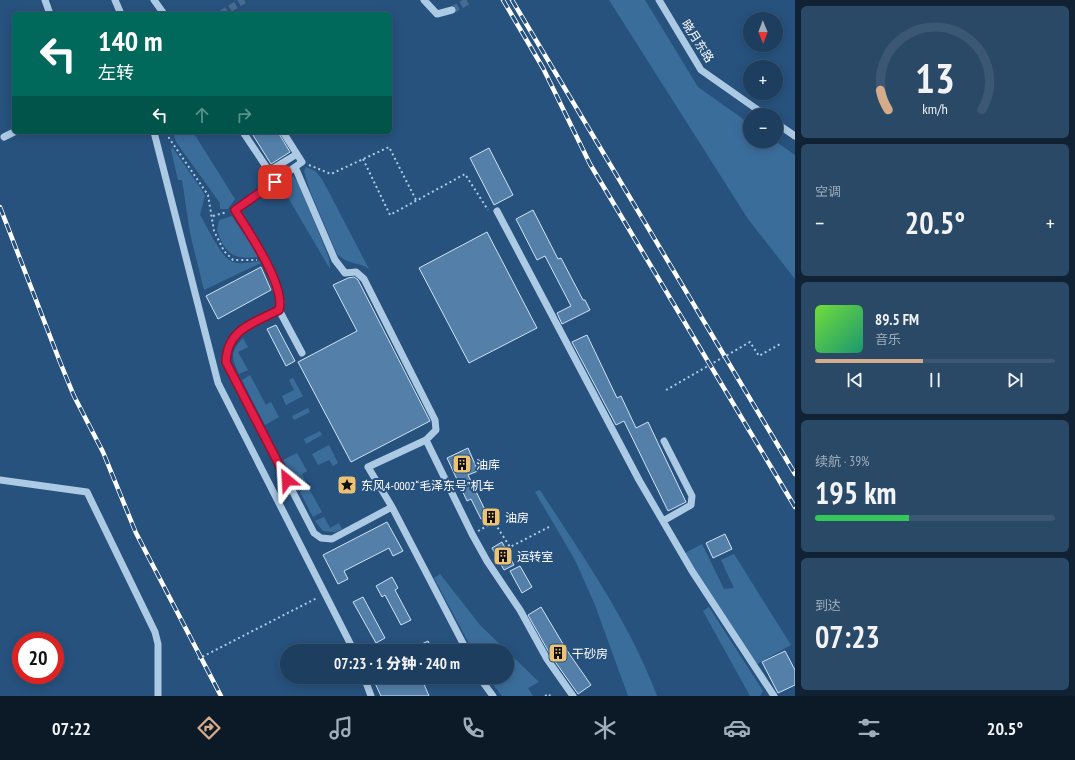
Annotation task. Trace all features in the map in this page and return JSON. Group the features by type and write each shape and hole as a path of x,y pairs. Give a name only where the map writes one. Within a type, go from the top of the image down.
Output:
{"street":[{"path":"45,0 49,12"},
{"path":"115,0 120,12"},
{"path":"154,0 163,12"},
{"path":"424,0 437,14 452,10"},
{"name":"晓月东路","path":"659,0 701,70 755,108"},
{"path":"783,127 795,136"},
{"path":"4,136 12,133"},
{"path":"155,134 218,383 351,644"},
{"path":"244,134 269,171 297,154"},
{"path":"284,134 302,162 235,210 265,258 281,302 279,310 302,353"},
{"path":"295,167 334,260 345,273 356,272 364,279 435,420 436,430 426,440 368,467 392,507 463,644"},
{"path":"494,212 639,480 692,571 774,696"},
{"path":"279,310 238,332 231,339 226,362 314,533 321,538 332,539 392,507"},
{"path":"426,440 472,534 502,585 520,610 547,659 573,696"},
{"path":"663,521 690,505 692,496 664,441"},
{"path":"0,480 87,492 155,632 158,644 158,696"},
{"path":"367,684 371,696"},
{"path":"485,684 493,696"}],"path":[{"path":"168,134 169,138 208,195 213,216 214,231 219,243 233,260 246,261 265,258"},
{"path":"302,162 331,174 389,147 416,200"},
{"path":"363,160 390,215 465,174 494,212"},
{"path":"213,216 235,210"},
{"path":"666,390 750,342 759,356 780,344"},
{"path":"472,534 494,522 510,547 549,527"},
{"path":"198,660 326,594"},
{"path":"545,696 549,694 550,696"}],"shaded area":[{"path":"609,0 645,0 698,87 743,119 743,148 783,148 783,147 795,155 795,279 748,219"},
{"path":"174,134 194,134 235,199 228,209 220,209 220,203 176,142"},
{"path":"172,147 205,196 200,215 221,252 232,262 244,263 260,261 261,263 204,290 190,233 182,180 178,180 171,150"},
{"path":"306,167 315,171 322,179 369,269 345,260 337,254 310,191 304,171"},
{"path":"293,176 298,182 329,258 330,269 280,184"},
{"path":"232,216 259,257 250,258 236,256 231,254 223,245 217,230 219,220"},
{"path":"243,338 248,347 238,352 248,370 239,374 234,363 233,355 236,347"},
{"path":"250,375 266,405 271,402 279,417 265,425 242,380"},
{"path":"293,378 303,396 286,405 282,396 294,390 289,380"},
{"path":"308,408 310,412 294,420 292,416"},
{"path":"320,431 322,435 306,444 304,439"},
{"path":"329,445 338,463 333,466 329,460 318,465 312,454"},
{"path":"297,453 307,471 302,474 306,483 298,488 283,460"},
{"path":"308,487 322,512 313,517 300,492"},
{"path":"540,490 589,565 619,616 646,668 657,696 628,696 595,605 575,560 535,492"},
{"path":"324,517 330,528 339,523 342,529 335,532 323,531 315,521"},
{"path":"702,544 724,589 734,588 721,560 734,554 791,645 757,664 714,604 685,553"},
{"path":"440,574 480,625 500,644 469,644 434,578"},
{"path":"709,607 763,691 760,696 750,696 703,611"},
{"path":"514,658 539,682 528,688 533,696 502,696 493,684 514,684"}],"building":[{"path":"252,134 279,134 290,152 271,164"},
{"path":"489,148 513,195 494,205 470,158"},
{"path":"533,210 558,259 561,258 583,300 585,300 590,310 562,324 557,313 571,306 545,256 537,260 516,219"},
{"path":"487,232 537,328 469,363 419,268"},
{"path":"261,267 271,290 218,319 206,296"},
{"path":"354,277 358,280 430,421 351,462 298,362 357,331 333,285 348,278"},
{"path":"276,325 295,361 286,366 267,329"},
{"path":"587,335 617,398 621,396 636,428 648,422 686,502 668,511 624,421 616,425 572,342"},
{"path":"468,448 478,471 468,475 487,514 496,510 499,517 487,523 484,518 481,519 471,499 467,501 447,458"},
{"path":"387,522 403,551 393,556 389,548 344,571 348,579 338,584 323,555"},
{"path":"725,534 732,549 713,558 706,543"},
{"name":"运转室","path":"502,542 514,565 504,570 492,548"},
{"path":"520,566 532,587 522,593 510,571"},
{"path":"392,577 398,588 395,590 411,620 401,625 385,595 382,597 376,586"},
{"path":"363,597 385,638 376,643 353,602"},
{"name":"干砂房","path":"541,607 566,649 591,685 578,694 551,656 528,615"},
{"path":"428,641 430,644 422,644"},
{"path":"785,651 795,670 795,685 778,693 762,662"},
{"path":"375,684 424,684 429,696 381,696"}],"tunnel":[{"path":"224,12 244,0"},
{"path":"452,10 470,0"}],"railway":[{"path":"503,0 543,68 590,164 795,507"},
{"path":"512,0 795,474"},
{"path":"0,207 74,396 103,452 136,533 221,696"}],"place":[{"name":"油库","path":"462,464"},
{"name":"东风4-0002“毛泽东号”机车","path":"347,485"},
{"name":"油房","path":"491,517"},
{"name":"运转室","path":"503,556"},
{"name":"干砂房","path":"558,653"}],"route":[{"path":"275,182 235,210 265,258 281,302 279,310 238,332 231,339 226,362 287,480"}]}
